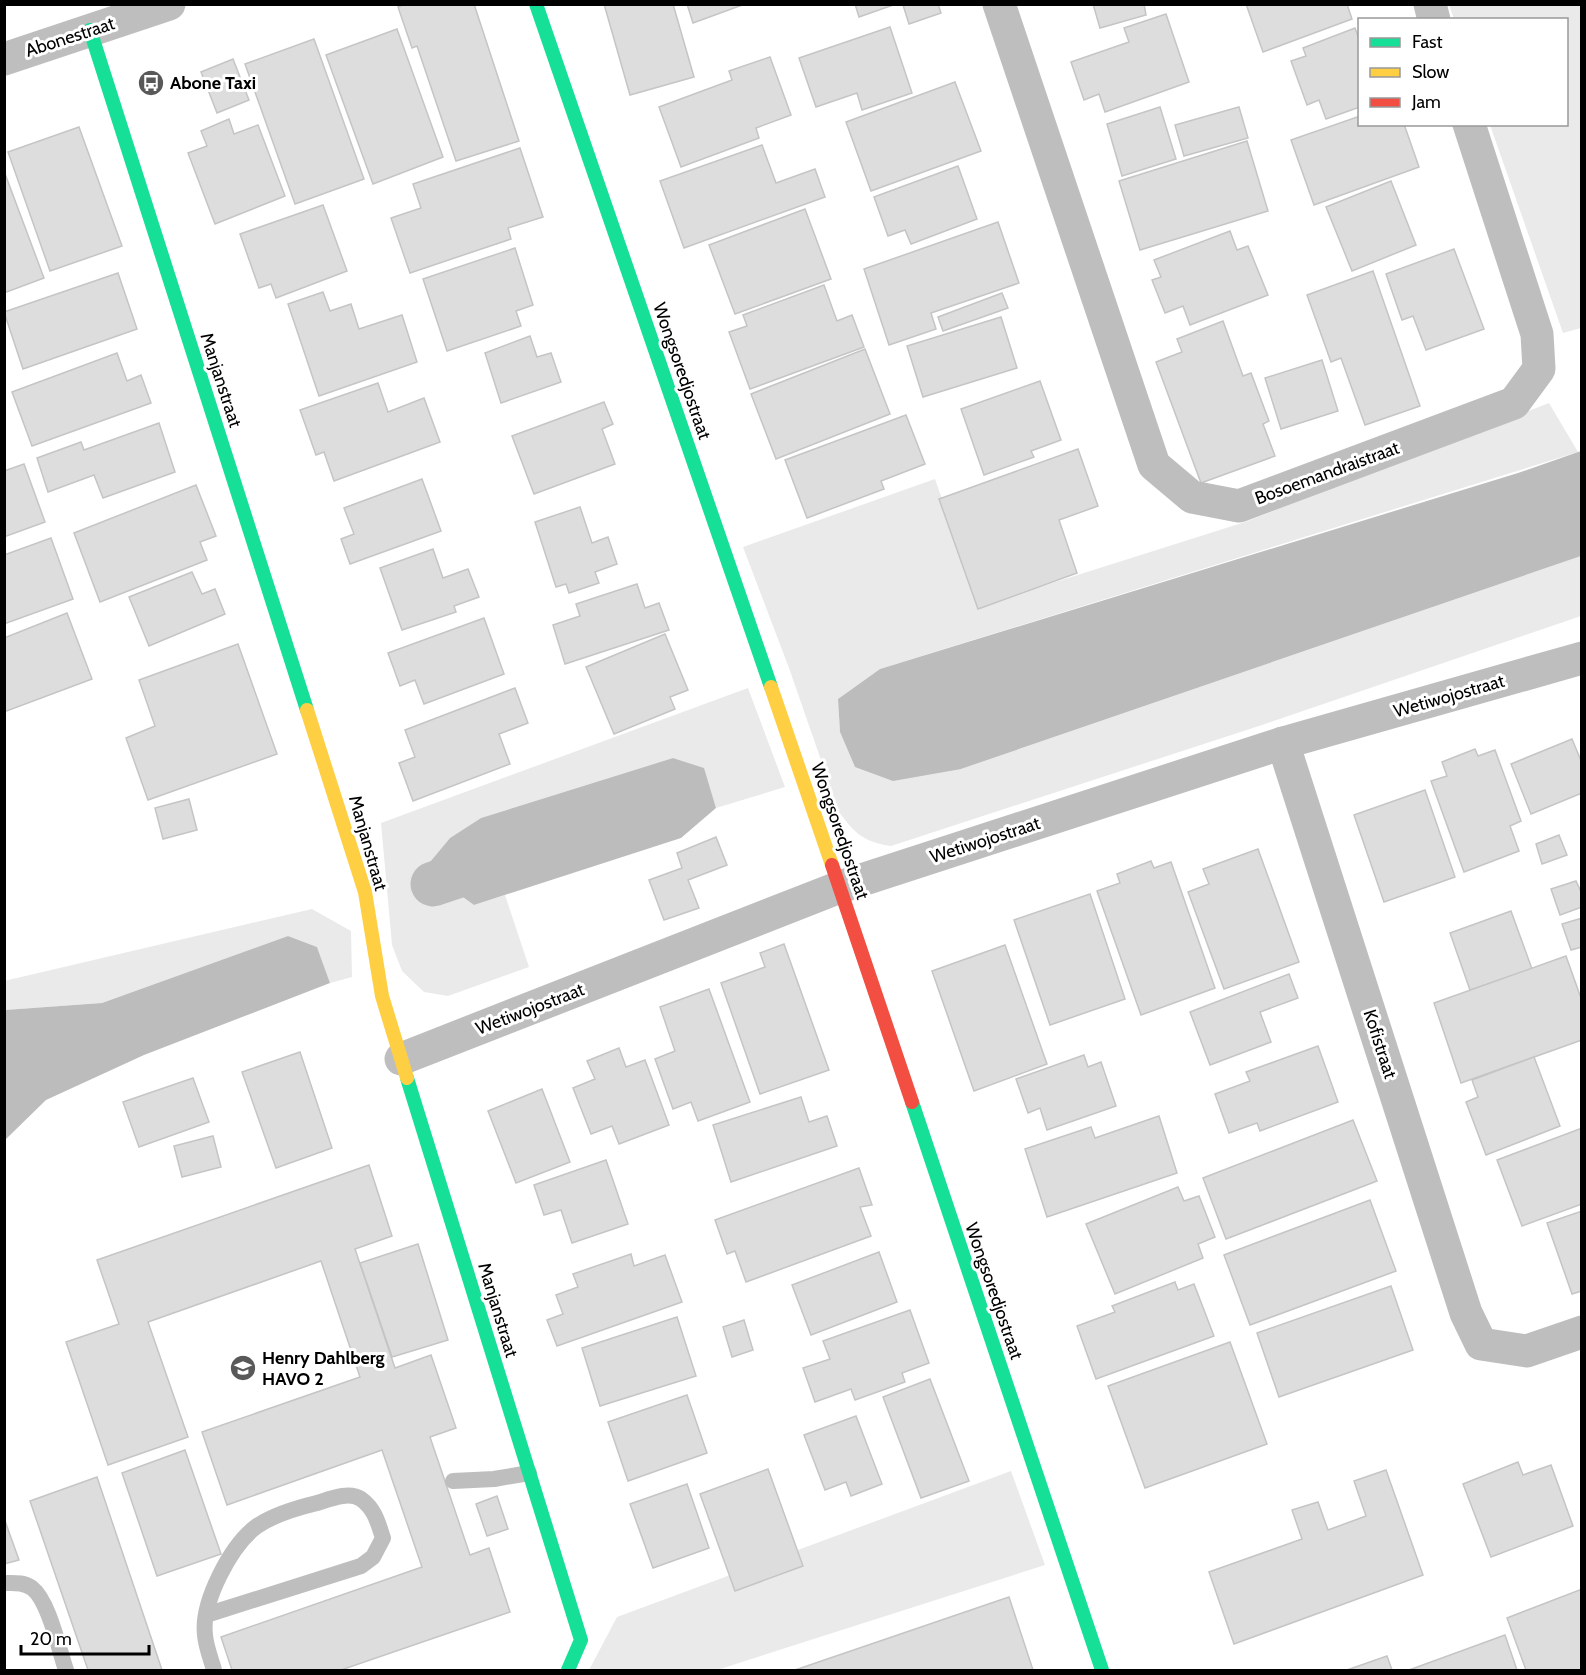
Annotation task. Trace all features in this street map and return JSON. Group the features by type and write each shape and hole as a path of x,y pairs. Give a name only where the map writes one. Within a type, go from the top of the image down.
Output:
{"street":[{"name":"Abonestraat","path":"4,59 90,30 118,12 169,4"},
{"name":"Wongsoredjostraat","path":"536,4 840,887 1102,1671"},
{"name":"Bosoemandraistraat","path":"999,4 1154,465 1192,497 1239,506 1514,404 1539,369 1537,334 1469,126"},
{"name":"Manjanstraat","path":"90,30 355,856 365,892 382,996 581,1640 568,1671"},
{"name":"Wetiwojostraat","path":"401,1059 840,887 1283,743 1581,658"},
{"name":"Kofistraat","path":"1283,743 1466,1313 1481,1344 1527,1352 1581,1332"}],"lane":[{"path":"453,1481 494,1479 529,1473"},
{"path":"206,1615 361,1566 373,1557 383,1538 376,1515 359,1498 344,1496 291,1509 256,1527 233,1552 221,1573 206,1615 205,1634 214,1671"},
{"path":"4,1583 20,1582 33,1589 44,1604 66,1671"}],"shaded area":[{"path":"1449,5 1581,5 1581,328 1563,333 1490,126 1568,126 1568,18 1454,18"},
{"path":"1549,403 1578,452 880,669 838,699 840,732 855,767 961,769 1581,556 1581,616 1262,725 891,846 861,836 839,812 789,668 743,547 935,479 980,606 1245,522"},
{"path":"1581,451 1581,556 961,769 893,781 855,767 840,732 838,699 880,669 1518,473"},
{"path":"748,688 785,787 716,808 703,768 673,758 481,818 450,838 430,862 435,877 474,905 505,895 529,967 448,996 424,992 402,971 392,945 381,823"},
{"path":"673,758 704,768 716,808 681,838 474,905 435,877 430,862 450,838 481,818"},
{"path":"312,909 351,931 352,977 330,983 317,947 288,936 102,1003 5,1010 4,981"},
{"path":"288,936 317,947 330,983 144,1055 46,1100 5,1140 5,1010 102,1003"},
{"path":"1011,1471 1045,1565 717,1670 589,1670 617,1617"}],"building":[{"path":"405,4 474,4 519,141 456,161 417,46 412,48 398,7"},
{"path":"604,4 673,4 694,77 630,95"},
{"path":"687,4 745,4 693,23"},
{"path":"855,4 896,4 859,17"},
{"path":"938,4 941,13 909,24 903,5"},
{"path":"1093,4 1144,4 1146,15 1100,28"},
{"path":"1246,4 1347,4 1352,19 1263,52"},
{"path":"1166,14 1189,82 1105,112 1099,94 1084,100 1071,62 1129,42 1124,28"},
{"path":"890,27 912,93 862,110 857,93 816,107 799,58"},
{"path":"1355,28 1358,36 1358,108 1326,119 1319,100 1307,105 1291,61 1306,56 1303,48"},
{"path":"397,29 443,157 373,184 326,55"},
{"path":"314,39 364,179 295,204 245,64"},
{"path":"770,57 791,115 756,128 759,138 681,167 659,107 732,80 729,71"},
{"path":"233,59 249,100 217,113 201,72"},
{"path":"955,82 981,151 871,191 846,122"},
{"path":"1160,107 1176,159 1122,176 1107,124"},
{"path":"1239,107 1248,138 1184,156 1175,125"},
{"path":"1358,117 1358,126 1405,126 1419,167 1314,205 1291,140"},
{"path":"229,119 234,134 258,125 285,196 215,224 188,153 207,146 201,131"},
{"path":"79,127 122,246 50,271 8,152"},
{"path":"1247,141 1268,211 1140,250 1119,181"},
{"path":"762,145 776,183 815,169 825,197 684,248 660,181"},
{"path":"520,148 543,217 508,228 511,239 410,273 391,218 421,208 413,184"},
{"path":"958,166 977,219 911,244 905,230 888,236 874,197"},
{"path":"4,171 44,278 4,293"},
{"path":"1391,181 1416,245 1352,271 1326,207"},
{"path":"323,205 347,271 276,298 271,284 259,288 240,234"},
{"path":"805,209 831,279 735,314 709,245"},
{"path":"998,222 1019,283 931,313 936,329 889,345 864,269"},
{"path":"1230,231 1237,250 1248,246 1268,295 1190,325 1183,306 1165,313 1152,280 1161,277 1154,260"},
{"path":"515,248 533,305 516,311 521,326 447,351 423,279"},
{"path":"1454,249 1484,329 1426,350 1413,316 1402,320 1386,274"},
{"path":"1373,271 1420,406 1365,425 1341,358 1331,362 1307,295"},
{"path":"118,273 137,329 23,369 4,312"},
{"path":"824,285 837,321 852,315 864,347 750,389 729,332 747,326 743,315"},
{"path":"323,292 330,311 351,304 359,329 402,315 417,362 319,396 288,304"},
{"path":"1002,293 1008,308 943,331 938,317"},
{"path":"1001,317 1017,368 923,397 907,346"},
{"path":"1223,321 1243,376 1251,373 1269,421 1263,424 1275,456 1201,483 1156,362 1182,352 1177,339"},
{"path":"530,336 537,357 551,353 561,382 501,403 485,353"},
{"path":"865,349 890,414 776,459 751,394"},
{"path":"117,353 127,381 141,375 151,403 32,446 12,392"},
{"path":"1322,360 1338,411 1281,429 1265,378"},
{"path":"1040,381 1061,440 1031,451 1034,457 984,475 961,409"},
{"path":"378,383 388,412 424,398 440,442 334,481 324,452 316,455 300,410"},
{"path":"604,402 613,424 602,429 615,464 534,494 512,436"},
{"path":"906,415 925,464 881,481 884,489 807,518 785,460"},
{"path":"159,423 175,472 103,498 94,475 48,492 37,458 81,442 84,450"},
{"path":"1078,449 1098,506 1059,520 1077,573 978,609 939,499"},
{"path":"24,464 45,522 4,537 4,471"},
{"path":"422,479 441,531 350,564 341,539 354,534 344,508"},
{"path":"196,485 216,536 200,542 207,560 100,602 74,533"},
{"path":"580,507 592,543 608,537 617,564 595,572 599,583 569,593 566,584 556,587 535,522"},
{"path":"51,538 73,599 4,624 4,555"},
{"path":"433,549 443,578 468,569 479,597 454,606 456,612 402,630 380,568"},
{"path":"192,572 202,594 215,589 225,614 149,646 129,597"},
{"path":"637,584 645,608 659,603 669,630 565,664 553,625 580,616 576,604"},
{"path":"67,613 92,679 4,712 4,638"},
{"path":"484,618 504,674 424,704 415,680 400,686 388,653"},
{"path":"665,634 688,690 670,697 675,709 614,734 586,667"},
{"path":"238,644 277,754 148,800 126,738 155,726 139,680"},
{"path":"515,688 528,723 499,734 510,764 413,801 399,763 415,757 405,730"},
{"path":"1572,739 1582,763 1582,793 1531,814 1511,764"},
{"path":"1475,749 1478,756 1495,750 1521,821 1510,826 1519,851 1464,872 1431,781 1447,776 1442,762"},
{"path":"1425,790 1455,877 1384,902 1354,815"},
{"path":"189,799 197,830 163,839 155,808"},
{"path":"1559,835 1567,855 1542,864 1536,844"},
{"path":"716,837 727,865 688,880 699,908 664,920 649,880 682,868 677,853"},
{"path":"1258,849 1299,962 1224,989 1188,892 1209,884 1203,869"},
{"path":"1151,861 1154,868 1171,862 1215,988 1141,1015 1097,891 1120,883 1117,874"},
{"path":"1576,881 1582,894 1582,907 1560,915 1551,889"},
{"path":"1090,894 1125,999 1050,1025 1014,920"},
{"path":"1511,911 1532,969 1470,990 1450,933"},
{"path":"1582,918 1582,947 1571,950 1562,924"},
{"path":"784,944 829,1070 760,1094 721,983 765,967 760,953"},
{"path":"1005,945 1047,1064 974,1091 932,971"},
{"path":"1566,956 1582,1001 1582,1040 1461,1083 1434,1003"},
{"path":"1289,974 1298,998 1260,1012 1271,1042 1210,1065 1190,1012"},
{"path":"709,989 750,1102 698,1121 691,1102 673,1109 655,1059 675,1051 660,1007"},
{"path":"1318,1046 1338,1102 1260,1131 1257,1123 1229,1133 1215,1094 1250,1081 1246,1072"},
{"path":"619,1048 626,1067 645,1060 669,1125 619,1144 612,1126 591,1134 573,1088 595,1079 587,1061"},
{"path":"300,1052 332,1148 276,1168 242,1072"},
{"path":"1084,1055 1088,1067 1101,1062 1116,1106 1047,1130 1040,1108 1028,1113 1016,1079"},
{"path":"1534,1057 1560,1126 1486,1155 1466,1102 1478,1097 1472,1080"},
{"path":"193,1078 209,1122 139,1147 123,1102"},
{"path":"542,1089 570,1162 516,1183 488,1111"},
{"path":"801,1097 809,1122 827,1116 837,1146 731,1182 713,1125"},
{"path":"1159,1116 1177,1173 1047,1217 1025,1149 1091,1127 1095,1138"},
{"path":"1353,1120 1377,1181 1226,1239 1203,1178"},
{"path":"1582,1128 1582,1204 1522,1226 1497,1160"},
{"path":"213,1136 221,1167 182,1177 174,1146"},
{"path":"606,1160 628,1224 572,1243 561,1210 544,1215 534,1185"},
{"path":"369,1165 392,1236 355,1249 395,1368 431,1355 456,1428 430,1437 470,1555 489,1548 510,1612 341,1670 232,1670 221,1637 422,1567 382,1450 227,1505 202,1432 360,1377 321,1261 148,1322 188,1437 108,1465 66,1342 119,1324 97,1260"},
{"path":"859,1168 872,1205 860,1207 871,1236 746,1282 735,1251 727,1254 715,1220"},
{"path":"1178,1187 1184,1201 1199,1196 1215,1237 1198,1244 1203,1258 1115,1294 1086,1224"},
{"path":"1370,1200 1396,1271 1250,1325 1224,1255"},
{"path":"1582,1211 1582,1291 1572,1294 1547,1223"},
{"path":"418,1244 448,1340 392,1357 360,1263"},
{"path":"879,1252 897,1302 811,1335 792,1285"},
{"path":"631,1254 634,1266 665,1255 682,1302 557,1346 547,1320 563,1314 556,1295 578,1287 573,1274"},
{"path":"1175,1282 1178,1290 1194,1284 1214,1336 1096,1379 1077,1326 1115,1312 1112,1306"},
{"path":"1391,1286 1413,1350 1279,1397 1257,1333"},
{"path":"910,1310 929,1363 902,1373 905,1382 855,1400 851,1389 815,1402 803,1368 830,1359 823,1341"},
{"path":"677,1317 696,1376 600,1406 582,1348"},
{"path":"744,1320 753,1350 732,1357 723,1327"},
{"path":"1230,1342 1267,1444 1145,1488 1108,1386"},
{"path":"930,1379 969,1481 921,1498 883,1397"},
{"path":"687,1395 707,1453 628,1481 608,1422"},
{"path":"856,1416 882,1484 851,1496 846,1482 825,1490 804,1435"},
{"path":"185,1450 221,1554 157,1576 122,1473"},
{"path":"1518,1462 1523,1475 1551,1465 1573,1526 1491,1557 1463,1484"},
{"path":"768,1469 803,1566 735,1591 700,1494"},
{"path":"1386,1470 1423,1575 1234,1644 1209,1572 1302,1539 1292,1510 1318,1502 1328,1530 1366,1516 1354,1481"},
{"path":"97,1477 162,1670 88,1670 30,1501"},
{"path":"687,1484 709,1548 653,1568 630,1504"},
{"path":"497,1496 508,1529 487,1536 476,1504"},
{"path":"4,1518 19,1560 4,1564"},
{"path":"1582,1589 1582,1670 1526,1670 1507,1618"},
{"path":"1009,1597 1033,1670 795,1670"},
{"path":"1505,1635 1517,1670 1409,1670"},
{"path":"1387,1656 1392,1670 1347,1670"}],"waterway":[{"path":"433,884 499,862"}],"traffic: fast":[{"path":"536,4 771,687"},
{"path":"90,30 307,710"},
{"path":"407,1078 581,1640 568,1670"},
{"path":"912,1102 1102,1670"}],"traffic: slow":[{"path":"771,687 832,865"},
{"path":"307,710 365,892 382,996 407,1078"}],"traffic: jam":[{"path":"832,865 912,1102"}],"place":[{"name":"Abone Taxi","path":"151,83"},
{"name":"Henry Dahlberg HAVO 2","path":"243,1368"}]}
